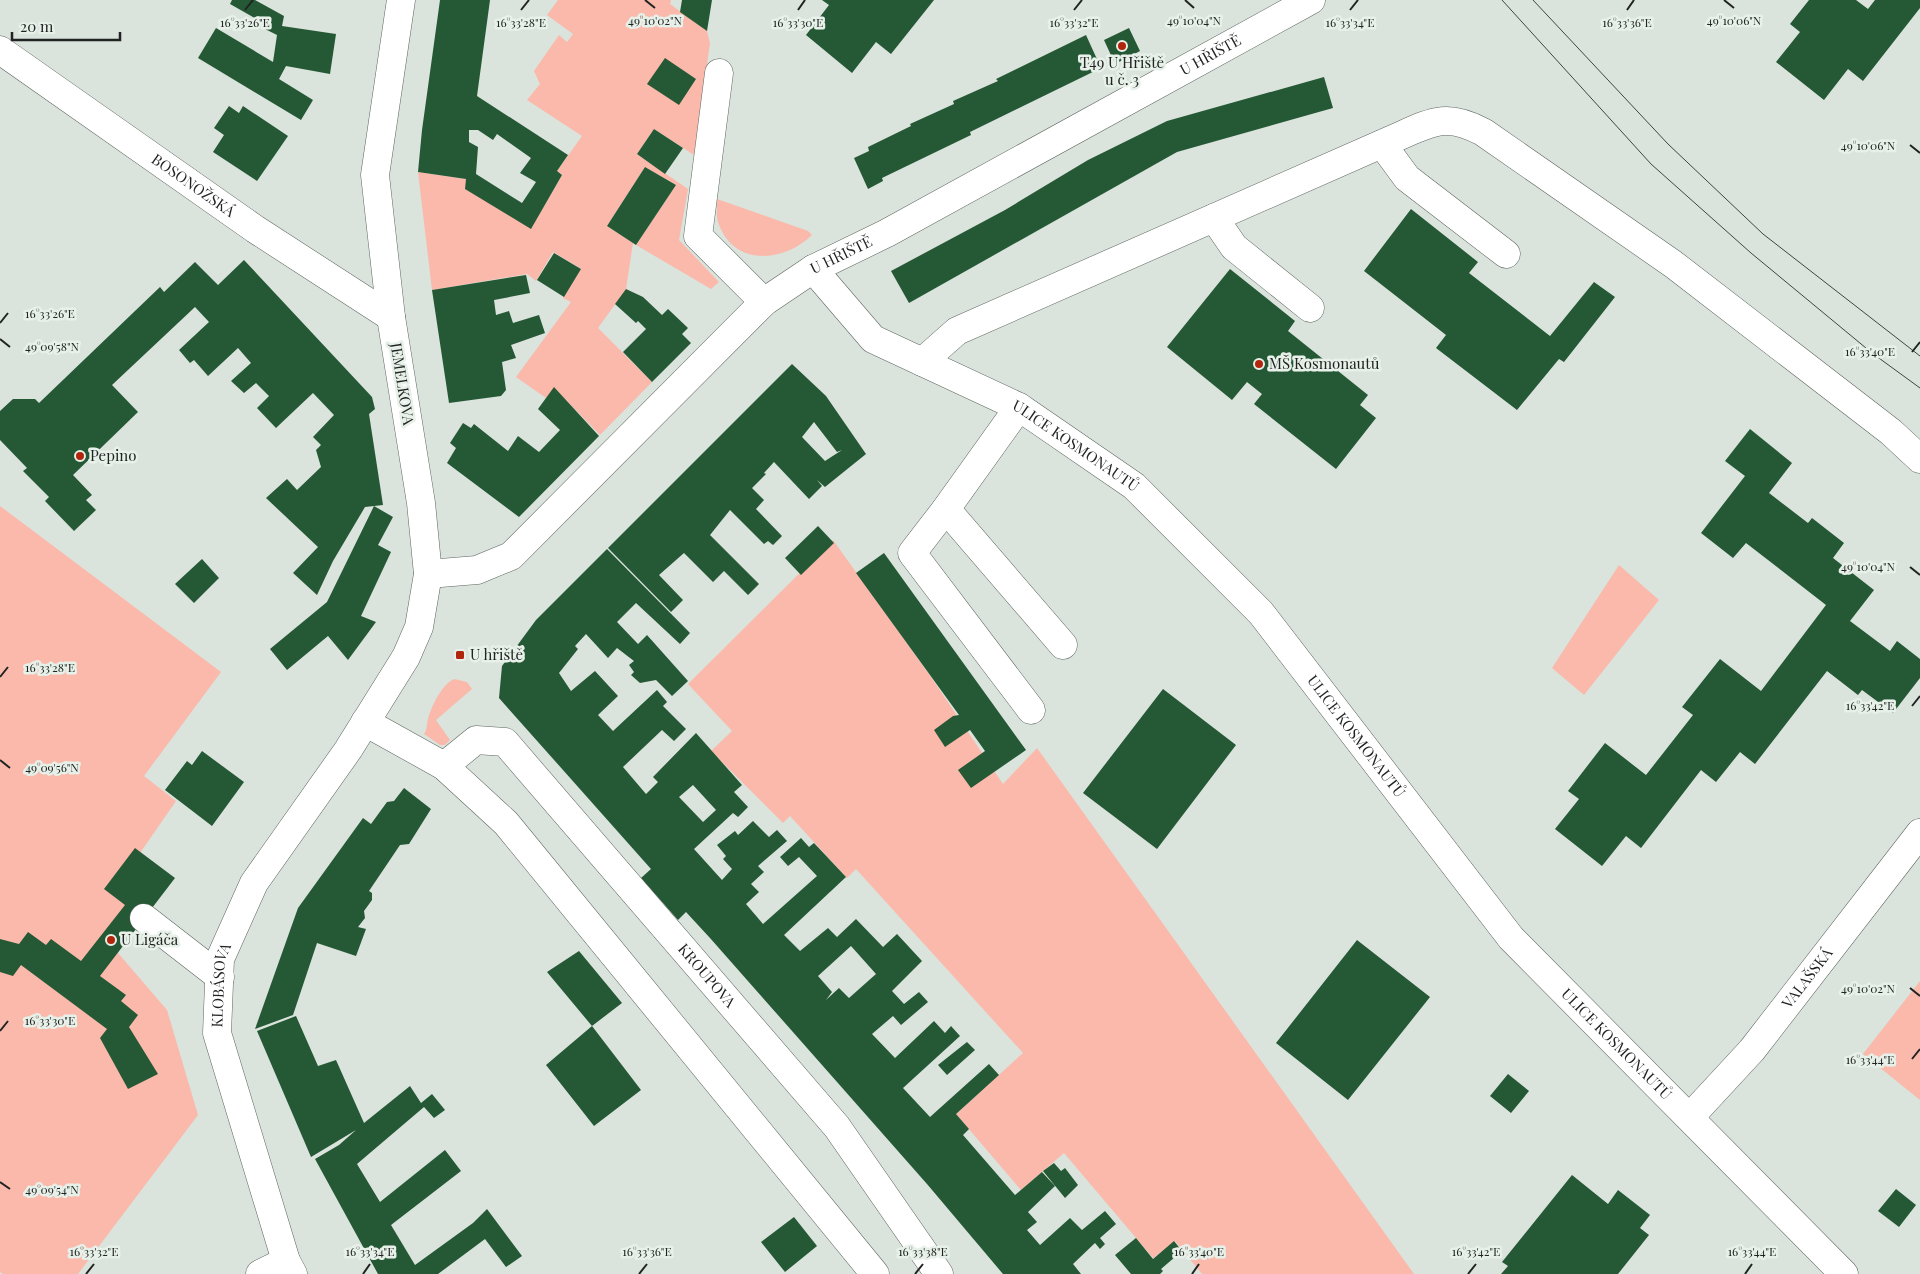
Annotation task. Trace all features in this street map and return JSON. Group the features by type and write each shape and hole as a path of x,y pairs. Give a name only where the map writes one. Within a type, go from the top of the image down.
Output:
{"street":[{"name":"JEMELKOVA","path":"348,750 406,657 419,627 428,574 421,503 391,317 374,175 401,0"},
{"name":"U HŘIŠTĚ","path":"428,574 477,570 511,556 764,302 813,269 888,233 1311,0"},
{"name":"BOSONOŽSKÁ","path":"0,50 255,229 391,317"},
{"path":"719,73 698,236 764,302"},
{"path":"922,362 957,330 1434,121 1450,120 1466,123 1483,132 1673,264 1891,432 1920,459"},
{"path":"1382,144 1407,178 1506,254"},
{"path":"1214,218 1234,246 1310,308"},
{"name":"ULICE KOSMONAUTŮ","path":"813,269 873,339 1019,407 1134,486 1261,613 1510,938 1844,1274"},
{"path":"1019,407 912,553 1031,710"},
{"path":"946,509 1063,645"},
{"path":"365,722 444,766 506,823 875,1274"},
{"name":"KROUPOVA","path":"444,766 476,740 505,742 837,1127 939,1274"},
{"name":"KLOBÁSOVA","path":"290,1268 217,1033 220,959 254,883 348,750"},
{"name":"VALAŠSKÁ","path":"1690,1117 1752,1050 1920,833"},
{"path":"144,918 220,977"},
{"path":"260,1274 290,1268"}],"shaded area":[{"path":"558,0 671,0 670,4 707,31 710,43 694,155 654,129 637,154 688,189 679,240 719,282 711,289 636,245 676,185 645,167 607,226 633,243 626,289 598,328 652,382 600,435 554,388 546,398 516,377 571,302 563,298 580,268 553,252 536,281 527,274 432,290 418,172 466,179 466,189 531,228 562,175 557,171 582,136 527,100 540,84 534,71 559,35 567,42 573,34 547,15"},
{"path":"717,199 808,231 812,235 787,251 773,255 760,256 747,253 735,247 725,237 717,219"},
{"path":"0,506 221,672 144,776 176,801 140,853 118,953 167,1010 198,1115 78,1274 3,1274 0,1272"},
{"path":"833,540 931,677 1003,784 1037,748 1414,1274 1202,1274 1175,1241 1153,1258 1064,1153 1021,1190 956,1114 1023,1053 856,869 847,878 790,816 783,823 711,751 732,731 688,684"},
{"path":"1619,565 1659,600 1584,695 1552,668"},
{"path":"454,679 467,682 472,689 436,720 450,740 445,745 440,745 424,734 434,702 445,686"},
{"path":"1920,981 1920,1100 1863,1054"}],"building":[{"path":"232,0 255,0 284,16 282,26 336,34 330,74 286,66 279,79 313,100 301,120 198,58 216,28 273,62 277,35 265,29 267,25 230,4"},
{"path":"440,0 490,0 477,96 568,155 557,171 562,175 531,229 465,189 466,179 418,172","holes":["469,130 478,130 493,140 497,134 531,158 520,173 536,182 522,203 476,174 478,147 469,142"]},
{"path":"682,0 712,0 707,31 680,12"},
{"path":"822,0 934,0 891,54 876,42 852,73 806,35 829,5"},
{"path":"1809,0 1856,0 1868,9 1875,0 1920,0 1920,8 1863,81 1848,69 1824,100 1776,62 1800,32 1790,24"},
{"name":"T49 U Hřiště u č. 3","path":"1129,28 1140,51 1115,64 1104,40"},
{"path":"1086,35 1101,68 970,132 971,135 882,178 883,181 868,189 854,158 869,151 868,147 911,126 910,124 954,104 953,101 998,81 996,79"},
{"path":"665,58 696,79 679,105 647,84"},
{"path":"1324,77 1333,108 1177,152 909,303 891,271 1005,210 1088,160 1167,121"},
{"path":"229,106 239,113 243,106 288,136 257,181 213,152 224,135 214,128"},
{"path":"654,129 683,148 665,174 637,154"},
{"path":"645,167 676,185 636,245 607,226"},
{"path":"1411,209 1478,262 1469,273 1550,336 1594,282 1615,297 1564,362 1559,359 1517,410 1436,348 1446,335 1364,271"},
{"path":"554,253 581,269 564,297 537,280"},
{"path":"244,260 372,397 375,409 369,414 383,505 365,507 333,561 317,595 293,573 318,547 266,498 287,479 297,490 321,467 316,450 321,445 313,437 334,415 313,393 276,428 257,408 269,396 256,383 244,393 231,381 251,363 238,348 208,376 194,360 190,363 179,350 209,322 195,307 112,385 138,412 73,475 92,495 86,500 96,510 74,531 45,501 49,497 23,471 27,468 0,440 0,411 13,399 35,399 39,403 160,287 164,292 195,262 218,285"},
{"name":"MŠ Kosmonautů","path":"1230,269 1295,321 1288,331 1368,395 1360,405 1376,418 1336,469 1254,404 1262,394 1247,382 1232,400 1167,347"},
{"path":"526,275 530,293 494,300 496,315 509,311 513,323 539,315 545,333 511,345 516,358 502,362 506,390 501,396 449,403 432,290"},
{"path":"626,289 643,297 662,315 668,309 688,328 682,334 691,343 652,382 623,352 646,329 638,321 636,323 615,304"},
{"path":"792,364 826,396 866,454 825,487 817,480 822,486 809,499 774,462 764,473 766,474 752,488 764,500 756,509 782,536 773,545 768,541 764,544 730,510 710,535 759,584 748,595 724,571 713,582 684,553 659,575 683,600 671,612 608,548","holes":["814,422 837,452 842,450 825,461 802,437"]},
{"path":"554,387 599,436 519,517 447,463 456,448 450,443 463,423 471,428 474,424 508,451 518,436 539,452 560,430 538,409"},
{"path":"1750,429 1792,463 1769,493 1808,523 1812,518 1844,543 1833,558 1874,590 1850,621 1890,651 1897,641 1920,659 1920,678 1893,713 1862,690 1858,695 1827,671 1755,764 1740,752 1716,782 1701,770 1641,848 1626,836 1602,866 1555,829 1579,799 1568,791 1605,743 1646,775 1693,715 1682,707 1720,659 1761,691 1826,605 1746,543 1733,558 1701,533 1745,476 1725,461"},
{"path":"374,506 393,517 378,545 391,552 361,616 376,622 348,660 328,636 287,670 270,649 327,602"},
{"path":"818,526 834,543 801,575 785,558"},
{"path":"607,549 690,633 680,644 636,603 617,622 638,644 647,635 688,681 672,696 656,680 640,683 631,675 634,672 629,665 634,661 617,648 608,658 586,634 575,646 578,649 559,673 571,691 595,671 618,696 598,715 613,731 657,690 667,702 663,706 686,729 674,741 662,730 623,767 646,794 658,782 653,777 696,733 742,785 734,792 748,807 738,817 733,813 694,849 722,880 732,869 723,859 726,856 717,845 735,831 738,835 753,821 769,837 777,830 787,841 758,866 764,872 751,884 759,892 746,904 763,924 817,876 799,857 788,866 780,857 801,838 809,847 814,843 846,877 784,935 800,951 828,928 837,937 856,919 883,947 897,934 922,961 892,991 904,1004 919,992 928,1002 901,1025 893,1016 872,1034 895,1058 934,1021 945,1033 951,1026 960,1036 903,1088 930,1117 989,1064 999,1075 956,1114 969,1129 963,1135 1015,1195 1042,1172 1055,1186 1028,1212 1037,1222 1027,1230 1040,1245 1070,1218 1082,1230 1105,1211 1116,1224 1100,1238 1105,1244 1100,1249 1095,1243 1073,1264 1081,1274 1003,1274 927,1184 710,938 686,912 678,920 641,878 651,869 499,698 502,666 536,620","holes":["693,785 716,810 703,822 679,797","851,946 876,974 849,998 839,988 826,1000 832,992 818,976"]},
{"path":"884,553 1026,750 971,788 958,770 985,751 970,730 945,747 934,730 953,716 959,715 856,573"},
{"path":"202,559 219,578 194,603 175,584"},
{"path":"1163,689 1236,745 1157,849 1083,793"},
{"path":"202,751 244,782 212,826 165,790 187,761 192,765"},
{"path":"404,788 431,809 409,844 400,845 369,891 372,893 372,900 364,911 365,918 358,927 366,929 356,956 317,943 293,1015 255,1029 298,908 363,818 371,824 387,802 394,801"},
{"path":"135,848 175,878 100,976 126,995 121,1001 138,1015 129,1027 158,1074 128,1089 100,1038 107,1029 21,965 13,976 0,972 0,939 19,944 28,932 46,945 51,939 81,961 125,905 104,889"},
{"path":"1357,940 1430,997 1348,1100 1276,1043"},
{"path":"579,951 622,1003 592,1026 547,972"},
{"path":"296,1016 318,1066 336,1060 364,1123 410,1086 421,1103 432,1094 445,1110 434,1118 424,1107 357,1164 380,1202 445,1150 461,1171 391,1225 415,1265 473,1223 487,1209 522,1256 506,1267 485,1239 438,1274 378,1274 315,1159 339,1145 356,1130 311,1157 257,1031"},
{"path":"592,1026 641,1090 594,1126 546,1065"},
{"path":"967,1042 975,1050 947,1075 938,1065"},
{"path":"1508,1074 1529,1091 1511,1113 1490,1096"},
{"path":"1054,1163 1061,1171 1065,1168 1078,1185 1065,1198 1043,1171"},
{"path":"1572,1175 1608,1204 1618,1190 1650,1215 1640,1228 1649,1235 1618,1274 1501,1274 1508,1266 1502,1262"},
{"path":"1896,1189 1916,1205 1899,1227 1878,1211"},
{"path":"794,1217 817,1246 785,1272 761,1242"},
{"path":"1136,1238 1153,1259 1174,1241 1182,1251 1161,1269 1163,1271 1160,1274 1131,1274 1115,1255"}],"tram line":[{"path":"1502,0 1651,164 1751,253 1872,353 1920,388"},
{"path":"1533,0 1668,144 1763,234 1920,356"}],"place":[{"name":"T49 U Hřiště u č. 3","path":"1122,46"},
{"name":"MŠ Kosmonautů","path":"1259,364"},
{"name":"Pepino","path":"80,456"},
{"name":"U hřiště","path":"460,655"},
{"name":"U Ligáča","path":"111,940"}]}
